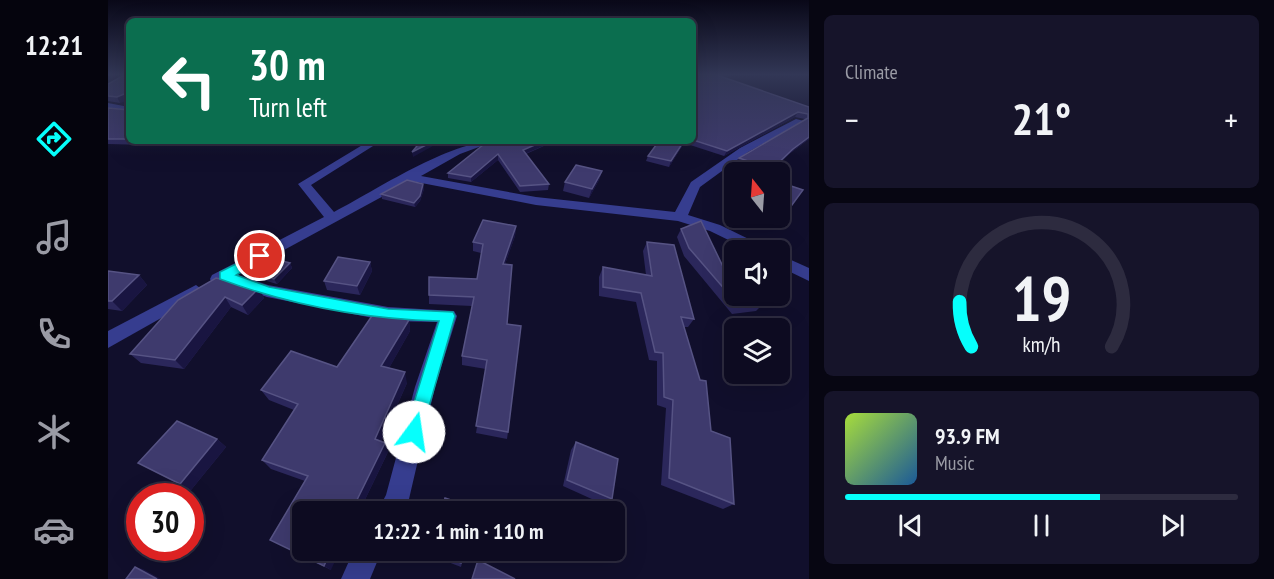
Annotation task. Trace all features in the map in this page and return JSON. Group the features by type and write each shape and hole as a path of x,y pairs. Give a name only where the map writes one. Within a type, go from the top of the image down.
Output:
{"street":[{"path":"108,106 126,109"},
{"path":"680,217 695,185 744,150 799,121"},
{"path":"331,217 304,184 371,144"},
{"path":"108,340 331,217 456,152 481,144"},
{"path":"409,177 536,201 680,217 715,228 740,240"},
{"path":"790,265 809,274"},
{"path":"224,276 267,291 388,314 448,316 425,387 396,501"},
{"path":"355,579 364,561"}],"building":[{"path":"696,101 792,101 809,107 809,137 779,162 751,162 739,158 808,118 808,114 798,112 727,151 696,141"},
{"path":"108,108 126,110 126,139 108,139"},
{"path":"419,144 428,144 412,152"},
{"path":"484,144 537,144 523,150 549,184 520,186 498,154 471,177 448,173"},
{"path":"657,144 682,144 671,161 648,156"},
{"path":"576,165 602,171 592,189 565,182"},
{"path":"407,180 423,184 420,196 414,203 381,194"},
{"path":"790,186 803,190 790,208"},
{"path":"483,220 516,226 503,264 512,265 507,324 521,326 508,432 476,426 487,360 462,356 474,297 429,295 429,277 477,279 483,244 473,242"},
{"path":"701,221 724,269 724,289 689,248 681,229"},
{"path":"647,242 674,245 694,319 681,317 700,380 706,381 711,431 730,438 734,504 669,478 673,400 664,397 663,353 655,352 641,293 603,287 603,267 652,276"},
{"path":"266,257 290,263 274,279 249,272"},
{"path":"338,257 370,262 357,286 324,281"},
{"path":"108,271 139,275 112,301 108,301"},
{"path":"216,278 259,288 242,305 225,297 175,360 130,354 178,300"},
{"path":"376,310 409,320 381,366 405,372 375,439 385,443 356,501 293,501 308,476 262,460 298,404 261,390 291,351 337,367"},
{"path":"177,421 217,439 181,483 138,463"},
{"path":"576,442 618,459 612,499 567,480"},
{"path":"292,503 292,551 270,540"},
{"path":"314,561 326,561 324,566"},
{"path":"478,561 480,561 515,579 472,579"},
{"path":"135,567 157,579 126,579"}],"route":[{"path":"260,256 224,276 267,291 388,314 448,316 425,387 414,432"}]}
